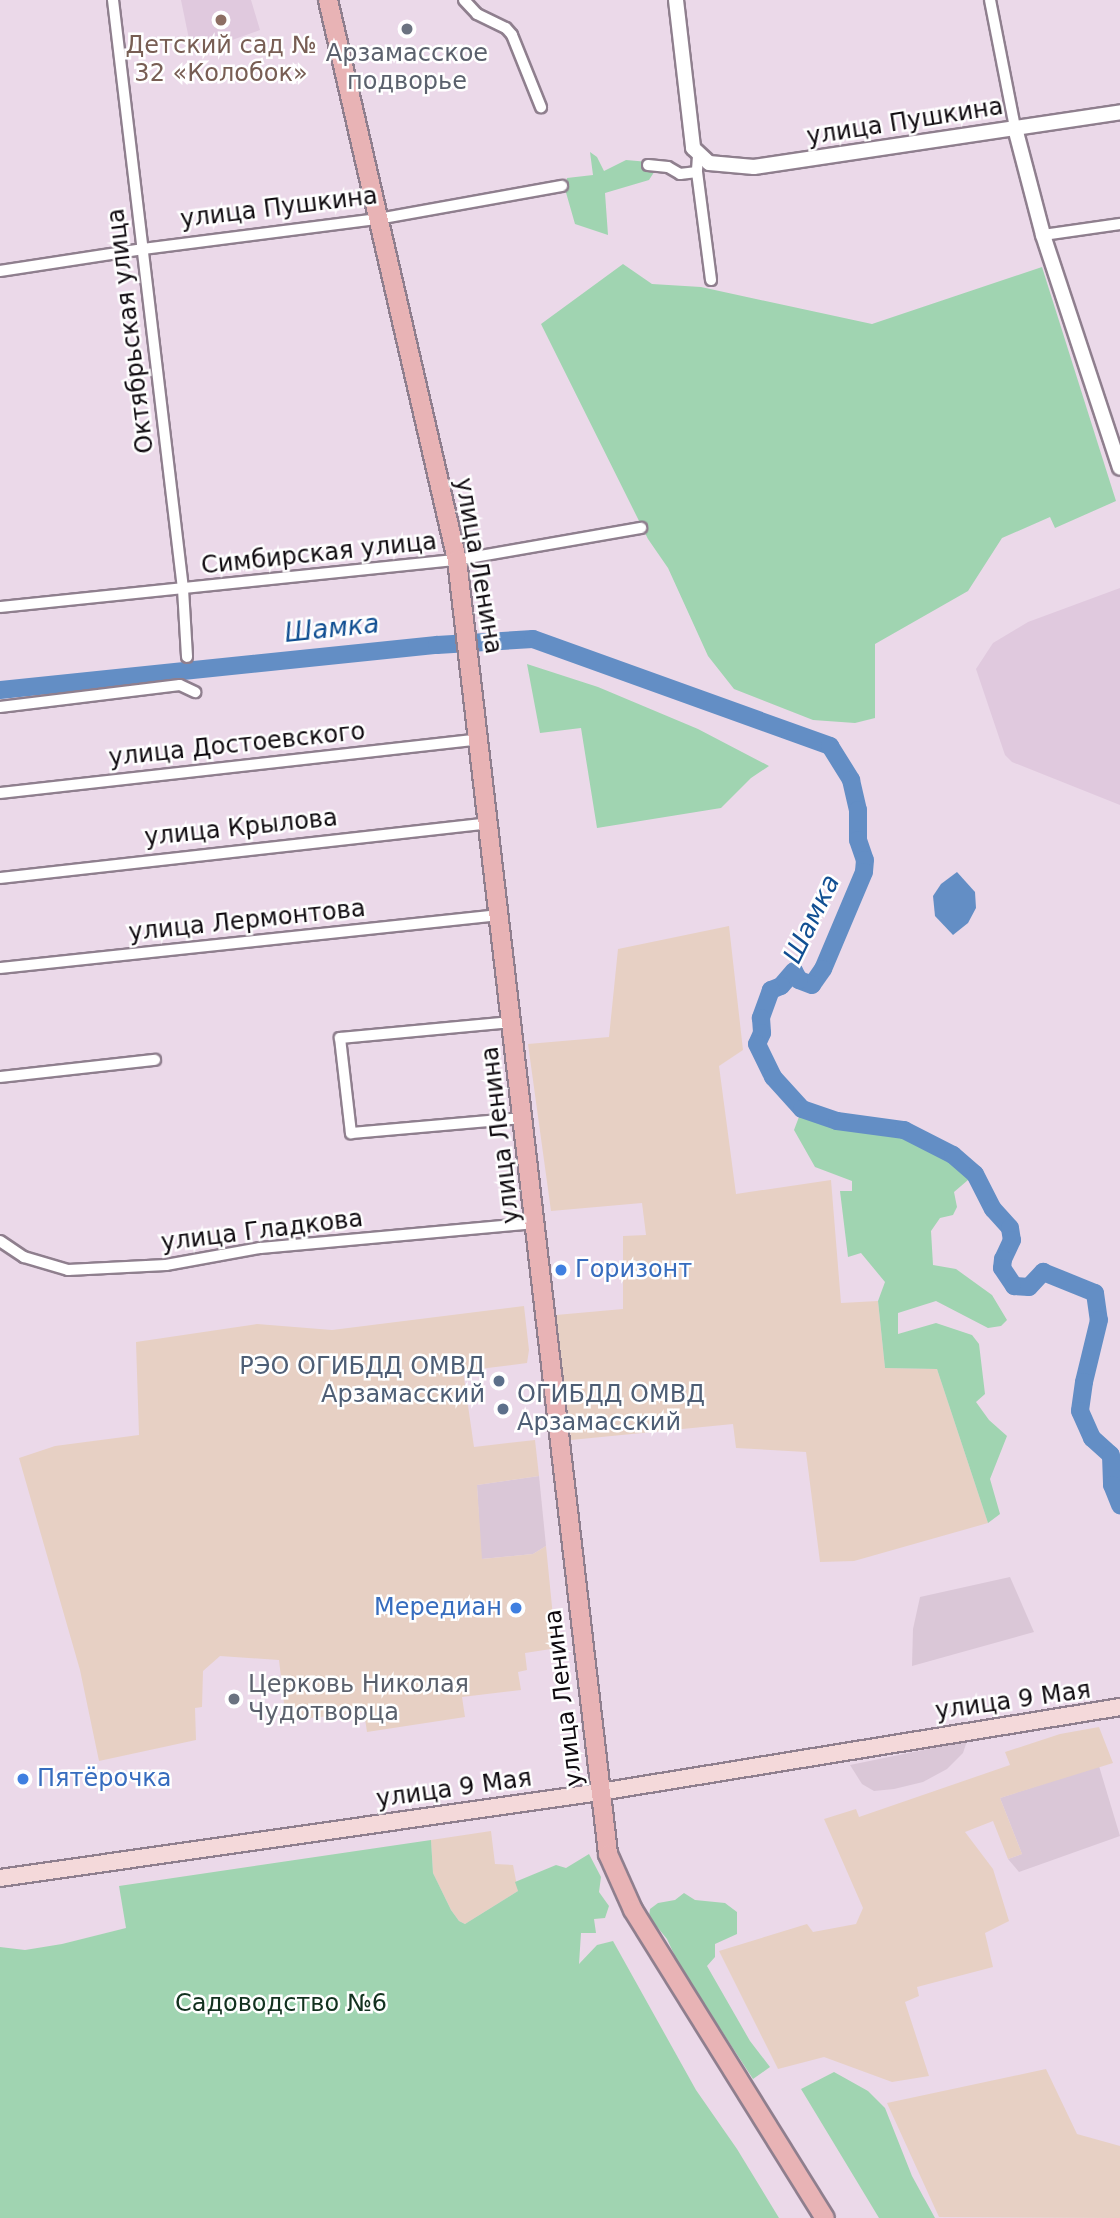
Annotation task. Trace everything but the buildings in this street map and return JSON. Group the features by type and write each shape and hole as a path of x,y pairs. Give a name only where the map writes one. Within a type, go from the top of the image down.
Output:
{"main road":[{"name":"улица Ленина","path":"328,0 457,560 608,1854 632,1910 825,2218"},
{"name":"улица 9 Мая","path":"0,1878 600,1792 1120,1707"}],"street":[{"name":"Октябрьская улица","path":"113,0 183,589 187,657"},
{"path":"464,0 477,14 506,28 512,35 541,107"},
{"path":"676,0 691,138 698,156 696,172 711,280"},
{"path":"990,0 1015,128 1043,235 1120,468"},
{"name":"улица Пушкина","path":"698,156 709,163 754,167 1120,112"},
{"path":"648,165 668,167 680,174 696,172"},
{"name":"улица Пушкина","path":"0,271 142,248 378,219 562,186"},
{"path":"1043,235 1120,225"},
{"name":"Симбирская улица","path":"0,607 457,560 641,528"},
{"path":"0,707 189,686"},
{"name":"улица Достоевского","path":"0,793 479,740"},
{"name":"улица Крылова","path":"0,878 488,823"},
{"name":"улица Лермонтова","path":"0,968 499,915"},
{"path":"512,1023 340,1038 351,1133 523,1118"},
{"path":"0,1077 155,1060"},
{"name":"улица Гладкова","path":"0,1241 24,1257 68,1270 166,1265 260,1248 536,1223"}],"shaded area":[{"name":"Детский сад № 32 «Колобок»","path":"181,0 251,0 260,30 204,50 195,49 189,39"},
{"path":"1120,588 1120,805 1012,762 1005,755 976,669 993,643 1028,622"},
{"path":"729,926 743,1050 719,1066 736,1194 831,1180 841,1303 878,1301 885,1368 937,1369 988,1523 854,1561 820,1562 806,1452 736,1448 733,1424 571,1440 556,1315 623,1309 623,1236 646,1235 642,1203 551,1211 528,1044 609,1037 618,949"},
{"path":"524,1306 529,1350 527,1363 463,1371 474,1447 535,1440 539,1476 477,1485 482,1559 533,1554 546,1546 555,1637 551,1649 525,1653 527,1670 518,1672 521,1690 462,1697 465,1717 367,1732 364,1712 286,1721 279,1660 220,1656 203,1671 202,1707 195,1708 196,1740 99,1761 80,1670 19,1458 55,1446 139,1435 136,1342 257,1324 332,1330"},
{"path":"539,1476 546,1546 533,1554 481,1559 477,1485"},
{"path":"1010,1577 1034,1632 912,1666 913,1629 920,1597"},
{"path":"1099,1727 1113,1763 1000,1798 1022,1854 1008,1859 993,1821 965,1832 993,1869 1009,1921 985,1933 993,1967 917,1987 919,1996 905,2002 929,2076 892,2082 824,2057 778,2069 719,1951 807,1924 813,1932 856,1924 863,1908 824,1819 856,1809 859,1817 1010,1765 1005,1752 1060,1734"},
{"path":"967,1741 963,1753 947,1769 923,1782 894,1789 874,1791 862,1784 850,1765"},
{"path":"1099,1766 1120,1836 1019,1872 1008,1859 1022,1854 1000,1798"},
{"path":"491,1831 495,1864 513,1865 518,1891 465,1924 459,1921 451,1910 433,1873 431,1840"},
{"path":"1046,2069 1077,2134 1120,2146 1120,2218 939,2217 887,2103"}],"green space":[{"path":"590,152 597,157 604,171 626,160 660,163 649,180 605,193 608,235 575,224 565,189 567,178 593,175"},
{"path":"623,264 652,284 701,287 872,324 1042,267 1116,501 1055,528 1050,517 1002,538 968,591 875,644 875,718 855,723 813,720 734,689 708,656 668,568 648,539 541,324"},
{"path":"527,664 598,687 698,729 769,766 751,778 721,808 597,828 581,728 540,733"},
{"path":"802,1109 837,1121 904,1130 953,1155 975,1174 954,1192 957,1207 953,1215 940,1218 931,1231 933,1265 956,1269 992,1295 1007,1320 1001,1326 988,1328 936,1301 898,1313 898,1334 936,1323 972,1335 979,1344 985,1394 976,1402 989,1420 1007,1436 990,1479 1000,1514 988,1523 937,1369 885,1368 878,1301 885,1282 861,1253 848,1257 840,1191 852,1191 852,1181 815,1167 794,1130"},
{"name":"Садоводство №6","path":"431,1840 433,1873 451,1910 459,1921 465,1924 518,1891 515,1882 556,1865 566,1868 589,1854 601,1877 599,1892 609,1906 605,1918 594,1919 596,1933 581,1933 579,1964 597,1945 613,1941 696,2090 737,2149 779,2218 0,2218 0,1947 25,1950 126,1928 119,1886"},
{"path":"684,1893 695,1900 725,1903 737,1912 737,1934 715,1944 715,1957 707,1966 750,2041 770,2067 753,2079 680,1967 667,1939 649,1917 650,1909 658,1903 675,1900"},
{"path":"834,2072 868,2091 885,2108 912,2176 935,2218 879,2218 801,2089"}],"water":[{"path":"957,872 975,892 976,908 968,923 953,935 935,916 933,896 941,884"}],"waterway":[{"name":"Шамка","path":"0,690 437,645 533,639 830,746 851,780 858,810 858,840 865,860 864,872 823,969 812,985 799,980 794,971 781,986 771,990 761,1018 762,1033 757,1044 773,1077 802,1109 837,1121 904,1130 953,1155 975,1174 993,1209 1010,1228 1012,1240 1002,1268 1014,1286 1029,1287 1043,1272 1095,1293 1099,1320 1080,1411 1092,1438 1111,1455 1112,1485 1120,1505"}],"place":[{"name":"Детский сад № 32 «Колобок»","path":"221,20"},
{"name":"Арзамасское подворье","path":"407,29"},
{"name":"Горизонт","path":"561,1270"},
{"name":"РЭО ОГИБДД ОМВД Арзамасский","path":"499,1381"},
{"name":"ОГИБДД ОМВД Арзамасский","path":"503,1409"},
{"name":"Мередиан","path":"516,1608"},
{"name":"Церковь Николая Чудотворца","path":"234,1699"},
{"name":"Пятёрочка","path":"23,1779"}]}
